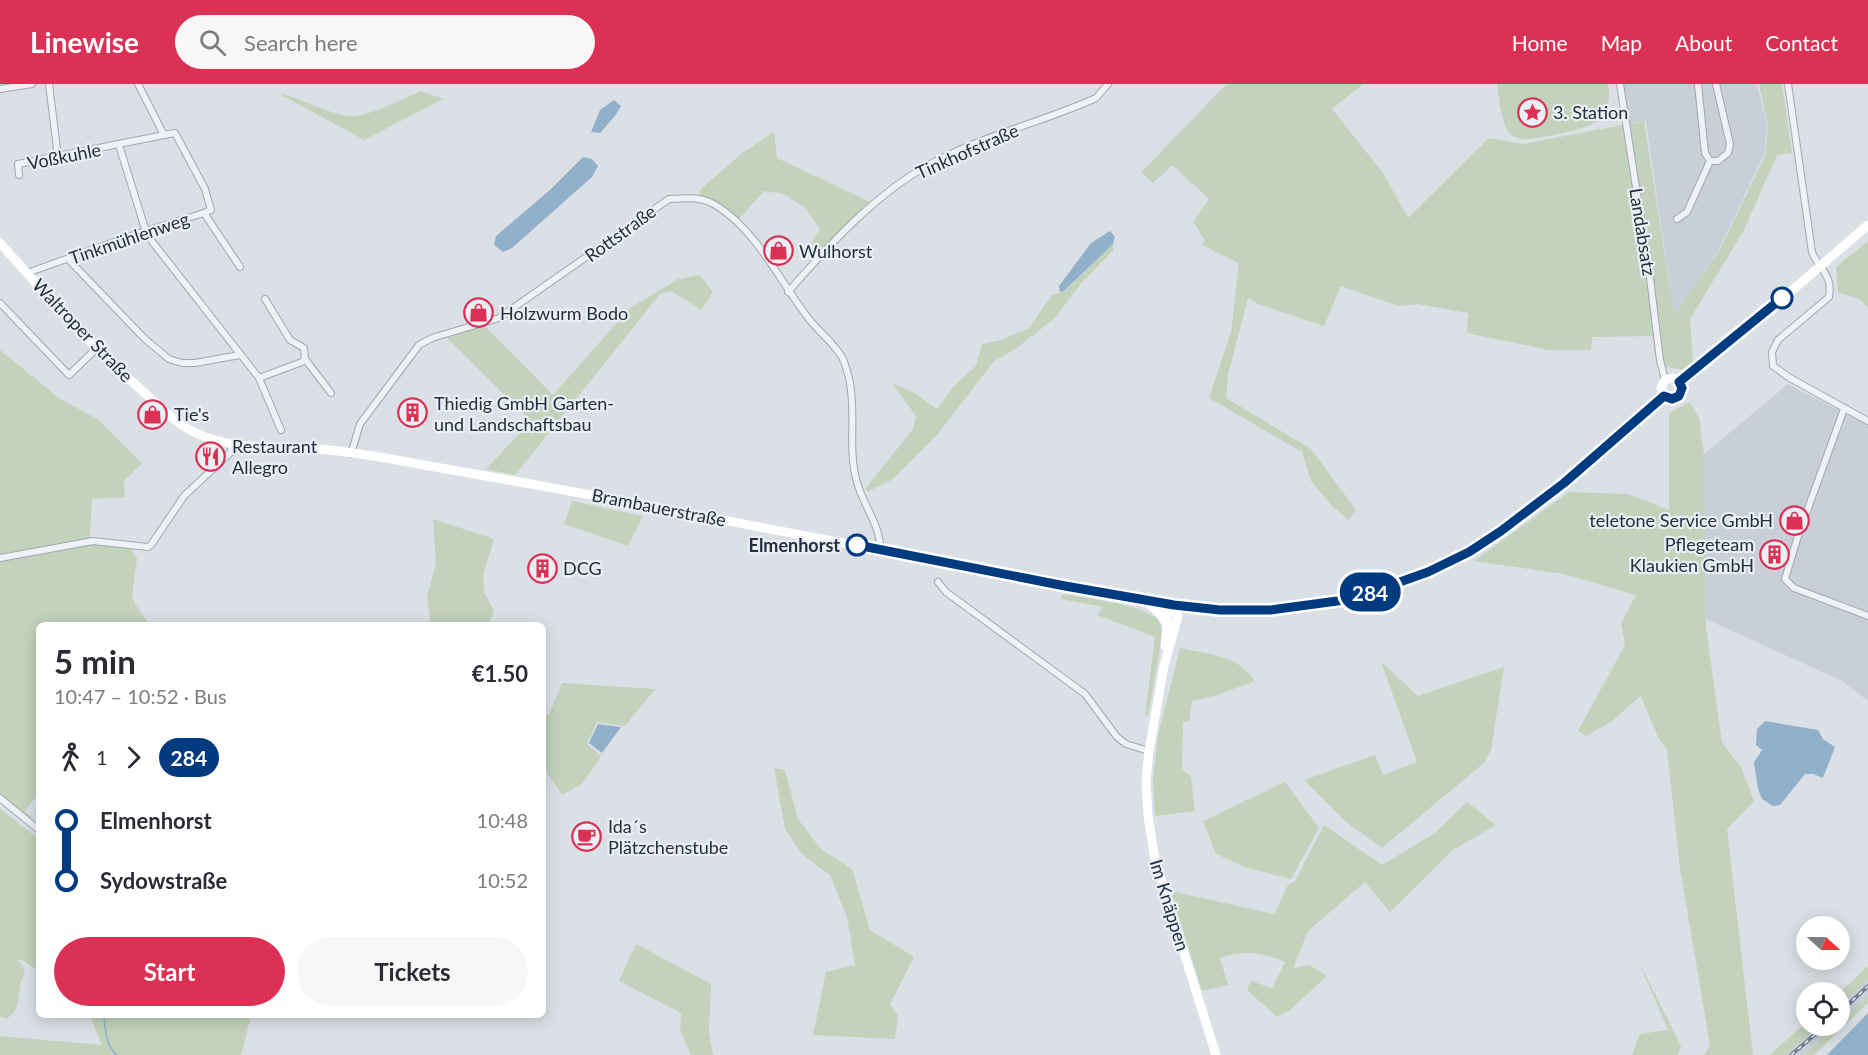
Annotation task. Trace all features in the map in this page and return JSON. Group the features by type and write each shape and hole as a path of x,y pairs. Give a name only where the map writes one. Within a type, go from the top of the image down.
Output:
{"main road":[{"path":"1679,382 1868,225"},
{"name":"Waltroper Straße","path":"0,244 97,348 172,417 191,431 232,447"},
{"path":"1673,378 1679,382 1682,388 1679,396 1672,399 1664,396 1661,388 1665,380 1673,378"},
{"name":"Brambauerstraße","path":"232,447 351,453 637,502 1174,605 1220,610 1270,610 1352,599 1428,572 1469,552 1501,531 1564,483 1664,396"},
{"path":"1145,600 1167,624"},
{"path":"1164,666 1168,614 1174,605"},
{"name":"Im Knäppen","path":"1174,605 1178,616 1164,666 1149,751 1146,782 1148,816 1155,860 1216,1055"}],"street":[{"path":"0,89 32,84"},
{"path":"49,84 58,158"},
{"path":"138,84 164,135 175,133 205,189 211,210 204,213"},
{"name":"Tinkhofstraße","path":"788,292 829,246 908,177 968,146 1090,101 1096,98 1108,84"},
{"name":"Landabsatz","path":"1620,84 1650,278 1660,360 1665,380"},
{"path":"1698,84 1704,153 1710,161"},
{"path":"1710,161 1724,158 1730,144 1716,84"},
{"path":"1788,84 1812,252 1831,286 1829,297 1778,340 1772,352 1773,366 1868,421"},
{"name":"Voßkuhle","path":"19,175 18,164 119,146 164,135"},
{"name":"Voßkuhle","path":"119,146 145,231"},
{"path":"1677,219 1687,212 1710,161"},
{"name":"Rottstraße","path":"351,453 360,424 419,345 432,338 499,318 669,199 694,197 718,207 747,232 788,292 842,358 849,379 852,404 851,453 856,481 864,504 878,528 881,538 880,550"},
{"name":"Tinkmühlenweg","path":"27,273 145,231 204,213 240,267"},
{"path":"145,231 259,378 281,430"},
{"path":"68,259 145,339 169,359 182,363 195,363 240,355"},
{"path":"265,299 291,340 304,348 305,359 331,393"},
{"path":"0,303 69,375 97,348"},
{"path":"259,378 305,359"},
{"path":"1844,409 1794,545 1785,579 1794,588 1868,615"},
{"path":"0,558 93,541 148,548 184,496 232,447"},
{"path":"938,582 946,592 1085,694 1117,737 1126,744 1149,751"},
{"path":"0,798 36,828"}],"shaded area":[{"path":"1619,84 1757,84 1767,126 1764,155 1719,249 1674,316 1646,121 1627,123"},
{"path":"1788,384 1868,425 1868,701 1842,681 1706,619 1704,454"},
{"path":"1868,980 1868,995 1850,1012 1850,997"},
{"path":"1808,1036 1824,1036 1803,1055 1786,1055"}],"green space":[{"path":"1227,84 1363,84 1332,109 1383,173 1408,218 1489,138 1523,144 1644,121 1674,315 1720,249 1765,156 1768,127 1759,84 1782,84 1792,153 1777,155 1744,230 1690,319 1693,363 1683,370 1657,365 1652,336 1592,337 1591,350 1549,350 1467,333 1468,313 1418,304 1399,306 1341,286 1324,326 1256,303 1248,298 1228,375 1226,398 1311,449 1356,510 1349,520 1333,507 1311,481 1302,452 1209,398 1231,332 1239,263 1202,245 1205,240 1193,222 1209,199 1172,165 1153,183 1141,172"},
{"path":"1497,84 1608,84 1609,100 1603,115 1591,125 1549,136 1521,139 1511,135 1507,130"},
{"path":"421,91 443,99 364,140 278,93 341,115 357,116 375,111"},
{"path":"774,132 777,158 870,202 820,251 811,244 820,229 805,208 784,194 764,191 738,220 699,194 702,188 745,151"},
{"path":"1868,241 1868,308 1860,299 1838,292 1836,267"},
{"path":"1113,244 1113,251 1082,282 1055,318 1014,350 994,361 937,435 893,479 867,492 866,488 913,429 916,416 892,383 914,393 937,409 954,386 976,366 982,344 1001,340 1029,328 1052,295 1065,291"},
{"path":"700,275 713,292 701,310 671,291 660,294 515,475 486,469 531,421 447,338 484,325 553,395 630,308 678,279"},
{"path":"0,350 60,399 99,420 142,463 124,481 125,497 92,499 90,537 0,554"},
{"path":"1690,402 1699,418 1704,454 1706,627 1722,743 1741,767 1754,801 1727,829 1753,1055 1704,1055 1710,1045 1680,868 1667,749 1658,737 1641,696 1612,721 1586,736 1578,731 1625,645 1621,623 1636,595 1564,574 1474,561 1569,492 1628,494 1669,510 1669,413"},
{"path":"572,501 643,516 628,546 564,524"},
{"path":"433,519 494,539 483,575 484,592 494,611 489,622 431,622 427,596 436,565"},
{"path":"96,543 130,548 137,558 132,596 148,622 36,622 36,797 25,811 32,817 30,820 0,795 0,562"},
{"path":"1062,594 1139,609 1159,621 1162,637 1148,716 1145,716 1155,637 1097,615 1103,607 1061,599"},
{"path":"1180,648 1222,657 1240,666 1255,681 1214,696 1192,701 1189,721 1183,722 1182,770 1191,776 1195,811 1155,816 1153,780 1158,735"},
{"path":"1381,662 1418,696 1504,667 1491,750 1485,762 1382,848 1346,822 1304,780 1375,755 1383,775 1417,762"},
{"path":"562,683 655,689 625,726 597,722 587,744 601,756 582,784 562,795 546,771 546,715 549,715"},
{"path":"774,768 785,770 798,819 821,849 852,869 870,930 914,957 890,1004 898,1016 895,1039 813,1035 826,972 855,965 847,917 830,875 802,854 785,829"},
{"path":"1285,782 1319,828 1291,879 1247,868 1216,854 1203,821"},
{"path":"1467,802 1496,825 1453,850 1390,912 1365,882 1308,931 1293,968 1309,965 1327,976 1289,1011 1277,1017 1247,990 1251,981 1272,988 1285,962 1269,956 1245,953 1220,958 1228,985 1202,991 1171,891 1274,914 1288,885 1295,881 1324,825 1382,865 1435,833"},
{"path":"0,809 36,837 36,969 24,961 17,960 25,973 20,985 18,1004 12,1015 6,1019 0,1016"},
{"path":"636,944 711,984 709,1032 713,1055 691,1055 680,1029 681,1013 619,981"},
{"path":"1637,958 1681,1046 1678,1055 1632,1055 1640,1034 1668,1030"},
{"path":"1868,966 1868,980 1850,997 1850,983"},
{"path":"1868,995 1868,1003 1850,1020 1850,1012"},
{"path":"91,1018 250,1018 241,1055 0,1055 0,1036 102,1045"},
{"path":"1796,1032 1796,1036 1808,1036 1786,1055 1769,1055"},
{"path":"1824,1036 1834,1036 1814,1055 1803,1055"}],"water":[{"path":"614,100 621,106 615,116 600,133 591,132 600,110"},
{"path":"583,157 592,159 598,166 592,177 512,248 503,252 494,245 496,236 551,189"},
{"path":"1110,231 1115,237 1113,244 1064,291 1060,292 1059,286 1091,243"},
{"path":"1765,721 1818,730 1823,739 1835,747 1823,778 1805,774 1780,805 1773,806 1762,799 1754,762 1762,750 1756,745 1757,729"},
{"path":"598,724 621,727 602,753 589,743"},
{"path":"1868,1013 1868,1055 1827,1055 1846,1036 1850,1036 1850,1031"}],"waterway":[{"path":"104,1018 108,1042 117,1055"}],"railway":[{"path":"1850,1003 1868,986"},
{"path":"1791,1055 1813,1036"}],"bus line":[{"name":"284","path":"857,545 1174,605 1220,610 1270,610 1352,599 1428,572 1469,552 1501,531 1564,483 1664,396 1672,399 1679,396 1682,388 1679,382 1782,298"}],"place":[{"name":"3. Station","path":"1532,112"},
{"name":"Wulhorst","path":"778,251"},
{"name":"Holzwurm Bodo","path":"479,313"},
{"name":"Thiedig GmbH Garten- und Landschaftsbau","path":"413,413"},
{"name":"Tie's","path":"153,414"},
{"name":"Restaurant Allegro","path":"211,456"},
{"name":"teletone Service GmbH","path":"1794,520"},
{"name":"Elmenhorst","path":"857,545"},
{"name":"Pflegeteam Klaukien GmbH","path":"1775,554"},
{"name":"DCG","path":"542,568"},
{"name":"Ida´s Plätzchenstube","path":"587,836"}]}
